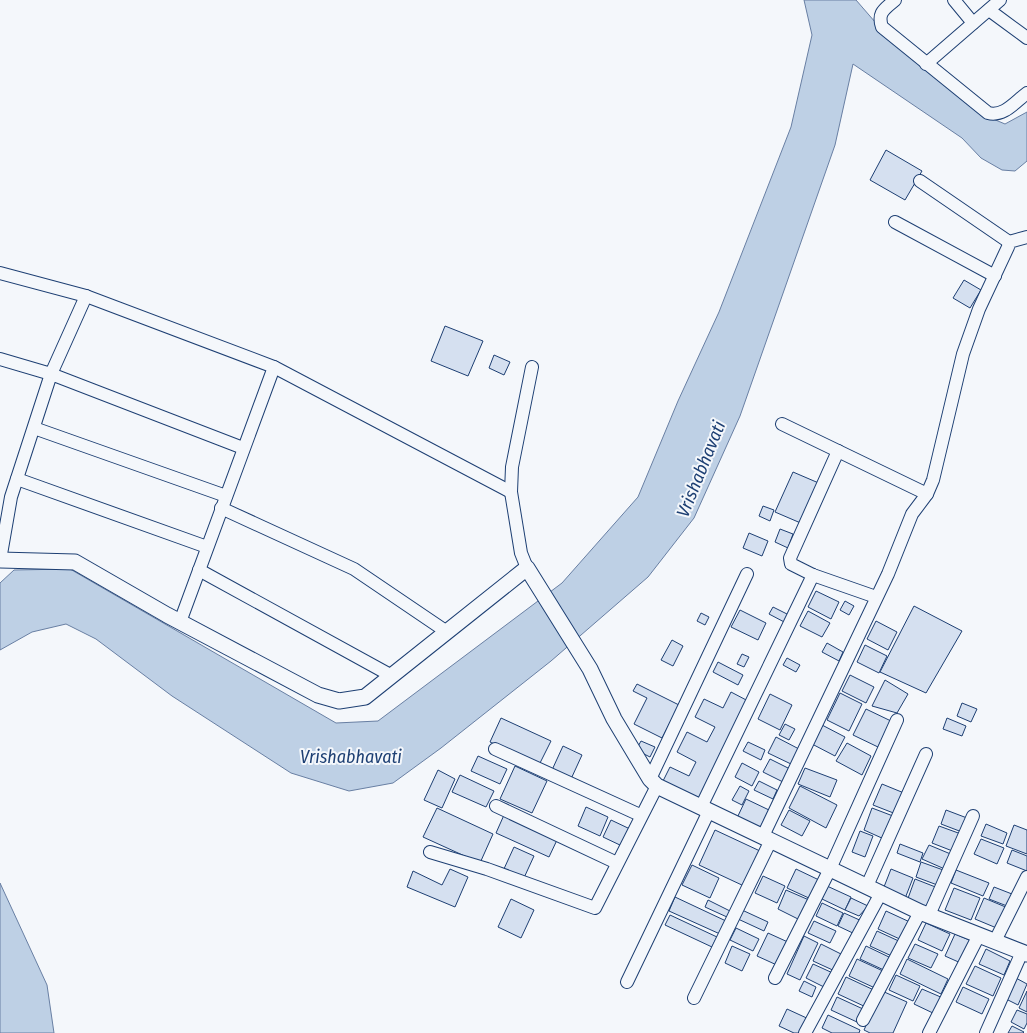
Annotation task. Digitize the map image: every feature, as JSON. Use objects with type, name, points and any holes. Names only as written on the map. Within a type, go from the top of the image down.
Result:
[{"type":"street","points":[[895,0],[882,12],[879,20],[882,27],[988,113],[996,115],[1002,113],[1027,93]]},
{"type":"street","points":[[954,0],[974,23]]},
{"type":"street","points":[[926,64],[1000,0]]},
{"type":"street","points":[[989,10],[1027,38]]},
{"type":"street","points":[[920,181],[1009,242]]},
{"type":"street","points":[[895,222],[995,276]]},
{"type":"street","points":[[1009,242],[1027,236]]},
{"type":"street","points":[[694,998],[912,514],[927,494],[933,480],[963,354],[979,309],[1009,242]]},
{"type":"street","points":[[0,273],[86,296],[274,367],[511,492]]},
{"type":"street","points":[[86,296],[51,374],[11,497],[0,560],[75,562],[180,622],[318,695],[339,701],[366,697],[447,632],[529,572]]},
{"type":"street","points":[[0,359],[51,374],[243,448]]},
{"type":"street","points":[[532,366],[512,467],[511,492],[521,553],[529,572],[590,669],[614,718],[653,782],[705,809],[924,914],[1025,953],[986,1033]]},
{"type":"street","points":[[180,622],[274,367]]},
{"type":"street","points":[[782,424],[927,494]]},
{"type":"street","points":[[34,428],[224,502],[354,569],[447,632]]},
{"type":"street","points":[[838,451],[790,558],[792,564],[796,567],[813,575],[876,597]]},
{"type":"street","points":[[17,480],[207,547]]},
{"type":"street","points":[[199,570],[392,676]]},
{"type":"street","points":[[430,852],[594,908],[640,815],[746,574]]},
{"type":"street","points":[[627,982],[813,575]]},
{"type":"street","points":[[775,978],[830,869],[897,720]]},
{"type":"street","points":[[495,749],[640,815]]},
{"type":"street","points":[[805,1033],[874,890],[926,754]]},
{"type":"street","points":[[496,806],[617,863]]},
{"type":"street","points":[[863,1020],[924,914],[973,816]]},
{"type":"street","points":[[995,941],[1027,877]]},
{"type":"street","points":[[929,1033],[979,935]]},
{"type":"water","name":"Vrishabhavati","points":[[804,0],[856,0],[895,45],[979,113],[1005,124],[1027,112],[1027,161],[1015,171],[1002,170],[981,158],[962,138],[853,64],[835,145],[740,416],[694,518],[648,577],[551,661],[441,748],[393,783],[349,791],[291,773],[172,696],[96,639],[66,624],[32,632],[0,650],[0,583],[14,570],[70,569],[336,723],[378,721],[562,583],[638,497],[678,401],[719,312],[791,127],[812,35]]},
{"type":"water","points":[[0,883],[47,985],[54,1033],[0,1033]]},
{"type":"building","points":[[886,150],[922,171],[905,200],[870,180]]},
{"type":"building","points":[[964,280],[981,290],[970,308],[953,298]]},
{"type":"building","points":[[445,326],[483,341],[468,376],[431,361]]},
{"type":"building","points":[[494,355],[510,362],[504,375],[489,368]]},
{"type":"building","points":[[793,472],[821,484],[803,524],[775,512]]},
{"type":"building","points":[[763,506],[774,510],[770,521],[759,516]]},
{"type":"building","points":[[780,529],[793,534],[788,548],[775,542]]},
{"type":"building","points":[[749,533],[768,541],[762,556],[743,548]]},
{"type":"building","points":[[816,591],[839,602],[831,619],[808,607]]},
{"type":"building","points":[[845,601],[854,606],[849,615],[840,610]]},
{"type":"building","points":[[914,606],[962,631],[926,693],[880,672]]},
{"type":"building","points":[[773,607],[791,616],[788,624],[769,614]]},
{"type":"building","points":[[740,610],[766,623],[758,640],[731,627]]},
{"type":"building","points":[[808,611],[830,623],[822,637],[800,626]]},
{"type":"building","points":[[701,613],[709,617],[705,625],[697,621]]},
{"type":"building","points":[[876,621],[897,632],[888,650],[867,639]]},
{"type":"building","points":[[672,640],[683,646],[673,666],[661,660]]},
{"type":"building","points":[[827,643],[843,652],[839,661],[822,652]]},
{"type":"building","points":[[865,645],[887,656],[879,673],[857,662]]},
{"type":"building","points":[[742,654],[749,657],[744,667],[737,664]]},
{"type":"building","points":[[787,658],[800,665],[796,672],[783,665]]},
{"type":"building","points":[[718,662],[743,675],[738,685],[713,672]]},
{"type":"building","points":[[850,675],[874,687],[866,703],[842,691]]},
{"type":"building","points":[[885,680],[908,694],[897,713],[872,706]]},
{"type":"building","points":[[637,684],[679,705],[662,738],[634,724],[647,698],[633,691]]},
{"type":"building","points":[[731,692],[750,702],[698,804],[661,785],[670,767],[689,776],[696,762],[677,752],[687,732],[707,742],[715,727],[695,717],[704,699],[723,708]]},
{"type":"building","points":[[840,693],[862,704],[849,731],[827,720]]},
{"type":"building","points":[[770,694],[792,705],[780,730],[758,719]]},
{"type":"building","points":[[962,703],[977,709],[971,722],[957,716]]},
{"type":"building","points":[[866,709],[891,721],[878,747],[853,735]]},
{"type":"building","points":[[501,718],[551,741],[539,765],[490,742]]},
{"type":"building","points":[[947,718],[966,726],[962,736],[943,729]]},
{"type":"building","points":[[785,724],[795,729],[789,740],[779,735]]},
{"type":"building","points":[[822,725],[845,737],[835,756],[812,744]]},
{"type":"building","points":[[776,737],[799,749],[791,764],[768,753]]},
{"type":"building","points":[[641,741],[655,747],[650,757],[636,750]]},
{"type":"building","points":[[748,742],[765,750],[761,760],[743,751]]},
{"type":"building","points":[[847,743],[871,756],[862,775],[836,761]]},
{"type":"building","points":[[563,746],[582,755],[571,779],[552,770]]},
{"type":"building","points":[[478,756],[507,769],[500,784],[471,771]]},
{"type":"building","points":[[770,759],[790,769],[783,782],[763,772]]},
{"type":"building","points":[[742,763],[759,772],[752,786],[735,777]]},
{"type":"building","points":[[515,766],[547,781],[532,813],[500,799]]},
{"type":"building","points":[[805,768],[837,780],[830,797],[798,784]]},
{"type":"building","points":[[438,770],[455,779],[442,808],[424,800]]},
{"type":"building","points":[[460,775],[494,791],[486,807],[452,792]]},
{"type":"building","points":[[759,781],[777,790],[773,799],[754,790]]},
{"type":"building","points":[[882,784],[904,793],[896,814],[873,805]]},
{"type":"building","points":[[740,786],[749,791],[742,805],[732,800]]},
{"type":"building","points":[[800,786],[837,805],[826,828],[789,808]]},
{"type":"building","points":[[746,799],[769,810],[759,830],[737,818]]},
{"type":"building","points":[[586,807],[608,817],[600,836],[578,826]]},
{"type":"building","points":[[437,808],[493,834],[480,863],[423,837]]},
{"type":"building","points":[[872,808],[893,816],[884,839],[864,830]]},
{"type":"building","points":[[789,810],[810,821],[802,836],[781,825]]},
{"type":"building","points":[[946,810],[967,818],[962,832],[941,824]]},
{"type":"building","points":[[504,815],[557,840],[549,857],[496,833]]},
{"type":"building","points":[[611,820],[630,829],[622,846],[603,837]]},
{"type":"building","points":[[986,824],[1007,833],[1003,844],[981,836]]},
{"type":"building","points":[[1014,825],[1027,830],[1027,854],[1006,846]]},
{"type":"building","points":[[939,826],[961,834],[955,852],[932,843]]},
{"type":"building","points":[[715,830],[760,851],[744,886],[699,865]]},
{"type":"building","points":[[860,831],[873,836],[865,857],[852,852]]},
{"type":"building","points":[[981,839],[1004,848],[997,864],[974,854]]},
{"type":"building","points":[[900,844],[923,853],[920,862],[897,853]]},
{"type":"building","points":[[929,845],[953,855],[947,870],[922,859]]},
{"type":"building","points":[[514,847],[534,856],[523,880],[503,871]]},
{"type":"building","points":[[1012,850],[1027,856],[1027,871],[1007,863]]},
{"type":"building","points":[[921,862],[946,871],[940,886],[916,877]]},
{"type":"building","points":[[692,865],[719,878],[710,898],[682,885]]},
{"type":"building","points":[[450,869],[468,877],[455,907],[407,887],[413,871],[442,885]]},
{"type":"building","points":[[796,869],[819,880],[811,899],[787,888]]},
{"type":"building","points":[[891,869],[913,878],[904,901],[882,892]]},
{"type":"building","points":[[956,870],[989,883],[983,896],[951,883]]},
{"type":"building","points":[[763,876],[785,886],[777,903],[755,893]]},
{"type":"building","points":[[915,879],[938,888],[930,910],[907,901]]},
{"type":"building","points":[[827,886],[851,897],[845,910],[822,899]]},
{"type":"building","points":[[994,887],[1012,894],[1007,906],[989,899]]},
{"type":"building","points":[[954,888],[980,898],[971,920],[945,910]]},
{"type":"building","points":[[786,890],[809,900],[800,920],[778,909]]},
{"type":"building","points":[[675,897],[726,921],[720,934],[669,911]]},
{"type":"building","points":[[851,898],[868,906],[859,916],[845,910]]},
{"type":"building","points":[[984,898],[1008,908],[999,929],[975,919]]},
{"type":"building","points":[[511,899],[534,910],[521,938],[498,927]]},
{"type":"building","points":[[708,900],[730,911],[727,917],[705,907]]},
{"type":"building","points":[[822,903],[843,913],[837,926],[816,916]]},
{"type":"building","points":[[742,910],[768,922],[764,931],[738,919]]},
{"type":"building","points":[[886,911],[912,923],[904,941],[878,929]]},
{"type":"building","points":[[844,913],[864,922],[857,935],[838,926]]},
{"type":"building","points":[[670,915],[717,937],[712,947],[665,925]]},
{"type":"building","points":[[814,921],[836,931],[830,943],[808,933]]},
{"type":"building","points":[[926,923],[950,934],[942,951],[918,940]]},
{"type":"building","points":[[736,928],[759,939],[753,951],[730,940]]},
{"type":"building","points":[[877,931],[903,943],[896,958],[870,946]]},
{"type":"building","points":[[768,933],[790,943],[779,966],[757,956]]},
{"type":"building","points":[[955,934],[974,942],[963,964],[945,956]]},
{"type":"building","points":[[804,936],[818,943],[800,980],[787,974]]},
{"type":"building","points":[[821,944],[845,956],[837,972],[813,961]]},
{"type":"building","points":[[915,944],[938,954],[931,968],[908,958]]},
{"type":"building","points":[[732,946],[750,954],[742,971],[725,963]]},
{"type":"building","points":[[866,946],[891,958],[886,971],[860,959]]},
{"type":"building","points":[[986,949],[1010,961],[1004,975],[979,964]]},
{"type":"building","points":[[857,959],[883,971],[875,988],[849,976]]},
{"type":"building","points":[[907,959],[948,979],[941,994],[900,974]]},
{"type":"building","points":[[813,964],[835,974],[828,989],[806,978]]},
{"type":"building","points":[[975,966],[1001,978],[993,996],[966,984]]},
{"type":"building","points":[[896,975],[920,986],[913,1001],[889,990]]},
{"type":"building","points":[[846,977],[876,991],[868,1008],[838,994]]},
{"type":"building","points":[[1014,977],[1027,984],[1018,1005],[1004,998]]},
{"type":"building","points":[[804,981],[816,987],[812,997],[799,991]]},
{"type":"building","points":[[963,987],[989,999],[982,1014],[956,1002]]},
{"type":"building","points":[[922,989],[943,998],[935,1014],[914,1004]]},
{"type":"building","points":[[882,991],[907,1002],[893,1033],[870,1033],[864,1030]]},
{"type":"building","points":[[1027,991],[1027,1012],[1019,1008]]},
{"type":"building","points":[[837,997],[863,1009],[857,1022],[831,1010]]},
{"type":"building","points":[[787,1009],[811,1020],[804,1033],[794,1033],[779,1026]]},
{"type":"building","points":[[1017,1010],[1027,1014],[1027,1023],[1024,1029],[1011,1022]]},
{"type":"building","points":[[828,1015],[860,1030],[859,1033],[832,1033],[822,1028]]},
{"type":"building","points":[[1012,1026],[1024,1032],[1008,1033]]}]
